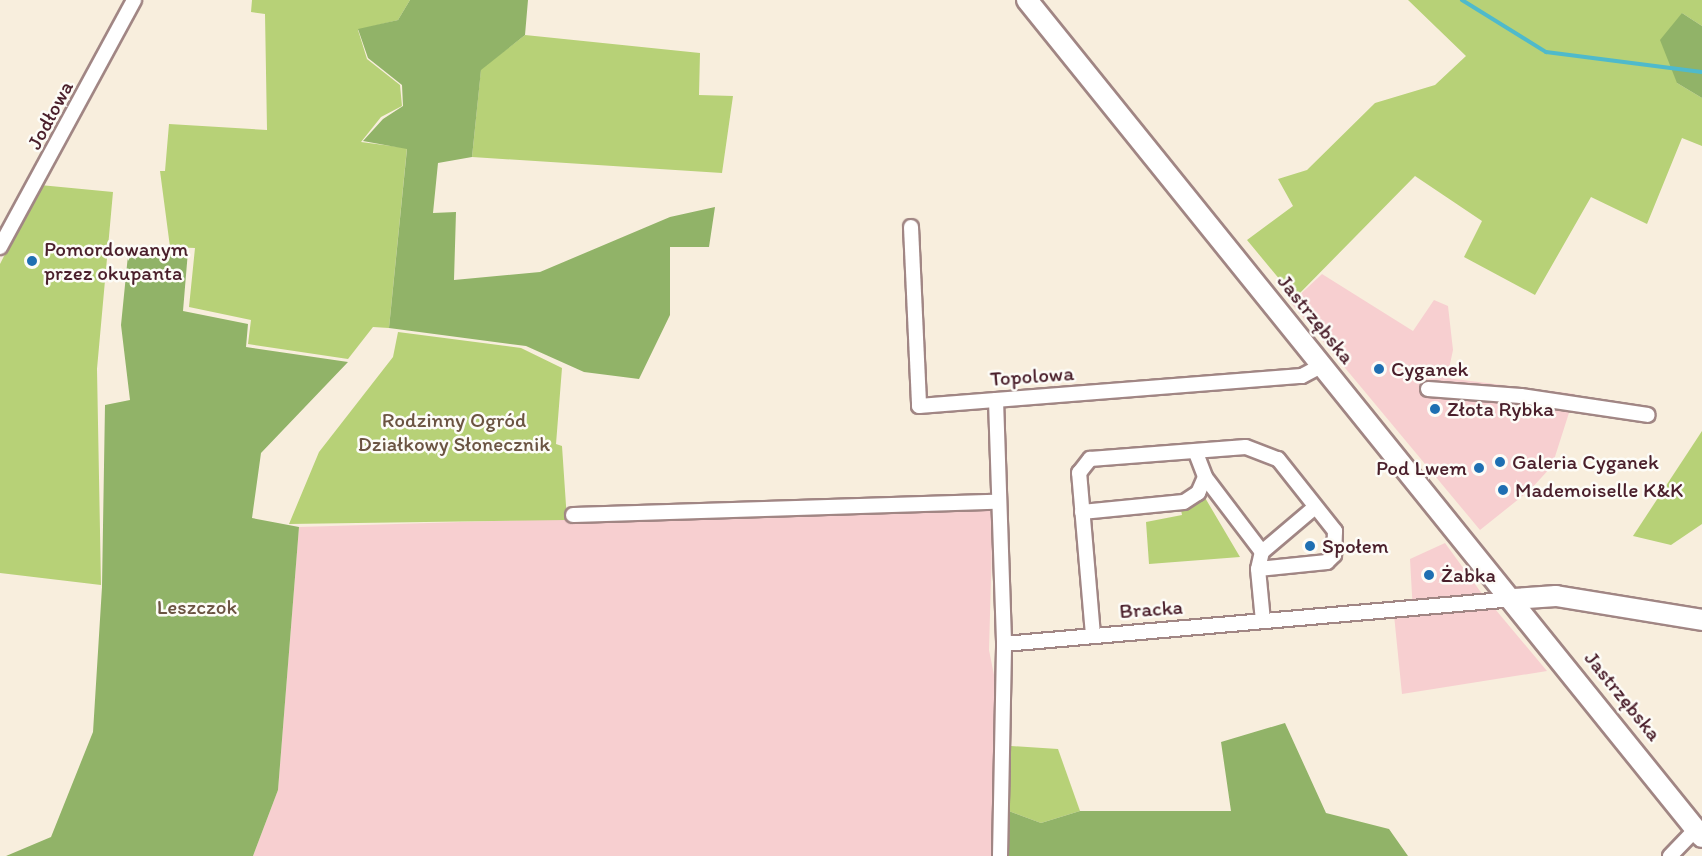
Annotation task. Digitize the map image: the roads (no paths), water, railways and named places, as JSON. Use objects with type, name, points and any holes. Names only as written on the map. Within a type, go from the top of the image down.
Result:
[{"type":"main road","name":"Jastrzębska","points":[[1027,0],[1514,599],[1699,833]]},
{"type":"main road","points":[[1514,599],[1556,596],[1702,620]]},
{"type":"street","name":"Jodłowa","points":[[0,247],[134,0]]},
{"type":"street","name":"Topolowa","points":[[911,227],[919,406],[1302,376],[1323,365]]},
{"type":"street","points":[[1428,389],[1521,396],[1648,416]]},
{"type":"street","points":[[996,400],[996,502],[1004,645],[1000,856]]},
{"type":"street","points":[[1094,635],[1079,473],[1090,459],[1262,450],[1278,459],[1335,531],[1334,555],[1328,561],[1258,569]]},
{"type":"street","points":[[1196,453],[1205,477],[1262,552]]},
{"type":"street","points":[[1082,512],[1184,502],[1198,494],[1205,477]]},
{"type":"street","points":[[573,515],[996,502]]},
{"type":"street","points":[[1263,621],[1258,569],[1262,552],[1315,507]]},
{"type":"street","name":"Bracka","points":[[1004,645],[1094,635],[1514,599]]},
{"type":"street","points":[[1670,856],[1699,833]]},
{"type":"waterway","points":[[1462,0],[1546,52],[1702,72]]},
{"type":"place","name":"Pomordowanym przez okupanta","points":[[32,261]]},
{"type":"place","name":"Cyganek","points":[[1379,369]]},
{"type":"place","name":"Złota Rybka","points":[[1435,409]]},
{"type":"place","name":"Galeria Cyganek","points":[[1500,462]]},
{"type":"place","name":"Pod Lwem","points":[[1479,468]]},
{"type":"place","name":"Mademoiselle K&K","points":[[1503,490]]},
{"type":"place","name":"Społem","points":[[1310,546]]},
{"type":"place","name":"Żabka","points":[[1429,575]]},
{"type":"park label","name":"Rodzinny Ogród Działkowy Słonecznik","points":[[454,432]]},
{"type":"park label","name":"Leszczok","points":[[197,607]]}]
